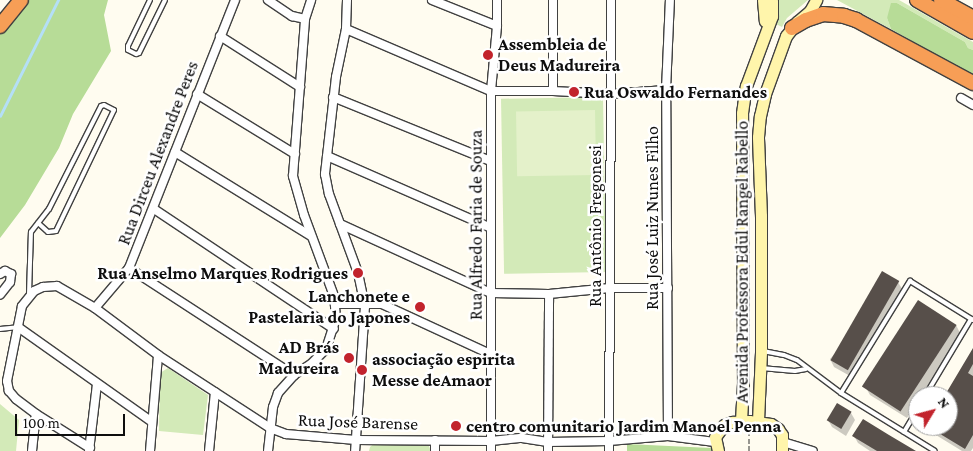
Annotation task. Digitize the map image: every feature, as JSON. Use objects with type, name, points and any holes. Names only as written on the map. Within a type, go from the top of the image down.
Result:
[{"type":"highway","points":[[0,26],[22,0]]},
{"type":"highway","points":[[917,0],[973,32]]},
{"type":"highway","points":[[940,0],[973,18]]},
{"type":"highway","points":[[792,28],[806,20],[823,14],[844,16],[856,20],[973,83]]},
{"type":"main road","points":[[763,0],[765,9],[764,38]]},
{"type":"main road","name":"Avenida Professora Edul Rangel Rabello","points":[[741,420],[743,384],[742,113],[746,86],[772,16],[772,0]]},
{"type":"main road","name":"Avenida Professora Edul Rangel Rabello","points":[[758,421],[761,351],[761,216],[758,137],[760,116],[765,94],[786,36],[810,11],[816,0]]},
{"type":"main road","points":[[741,222],[751,225],[761,216]]},
{"type":"main road","points":[[716,446],[718,432],[724,425],[741,420],[771,424],[778,429],[782,446]]},
{"type":"street","name":"Rua Dirceu Alexandre Peres","points":[[95,308],[129,268],[154,209],[235,0]]},
{"type":"street","points":[[268,451],[273,407],[278,393],[294,375],[311,364],[326,349],[334,328],[336,304],[311,236],[293,176],[305,19],[311,0]]},
{"type":"street","points":[[347,0],[346,29],[333,96],[324,174],[358,273],[365,306],[355,451]]},
{"type":"street","points":[[432,0],[497,26]]},
{"type":"street","name":"Rua Alfredo Faria de Souza","points":[[491,451],[491,91],[497,26],[497,0]]},
{"type":"street","points":[[553,0],[553,91]]},
{"type":"street","name":"Rua Antônio Fregonesi","points":[[609,451],[611,0]]},
{"type":"street","name":"Rua José Luiz Nunes Filho","points":[[668,436],[666,90],[670,0]]},
{"type":"street","points":[[273,1],[292,16],[305,19]]},
{"type":"street","points":[[346,29],[491,91],[553,91],[610,94],[666,90]]},
{"type":"street","points":[[220,36],[300,87]]},
{"type":"street","points":[[197,94],[295,154]]},
{"type":"street","points":[[333,96],[491,161]]},
{"type":"street","points":[[962,98],[973,105]]},
{"type":"street","points":[[175,152],[311,236]]},
{"type":"street","points":[[327,156],[491,228]]},
{"type":"street","points":[[154,209],[334,328]]},
{"type":"street","points":[[340,224],[491,293],[549,294],[610,288],[668,288]]},
{"type":"street","points":[[129,268],[294,375]]},
{"type":"street","points":[[0,274],[5,271],[11,274],[10,282],[0,294]]},
{"type":"street","name":"Rua José Barense","points":[[29,297],[34,291],[43,287],[57,286],[95,308],[158,355],[270,428],[286,434],[356,440],[491,441],[522,438],[548,442],[609,441],[668,436],[716,446]]},
{"type":"street","points":[[548,451],[549,294]]},
{"type":"street","points":[[29,297],[22,306],[7,381],[9,391],[36,414],[90,449],[97,384]]},
{"type":"street","points":[[336,304],[365,306],[382,304],[490,354]]},
{"type":"street","points":[[18,327],[152,422]]},
{"type":"street","points":[[150,451],[158,355]]},
{"type":"street","points":[[209,451],[215,392]]},
{"type":"street","points":[[32,451],[36,414]]},
{"type":"street","points":[[435,440],[435,451]]},
{"type":"street","points":[[782,446],[812,451]]},
{"type":"lane","points":[[150,0],[128,46],[128,50],[136,54],[139,53],[166,0]]},
{"type":"lane","points":[[29,297],[31,232],[38,223],[49,209],[101,106],[104,105],[114,110],[56,231],[48,232],[38,223]]},
{"type":"lane","points":[[841,393],[910,281],[972,319],[932,386]]},
{"type":"lane","points":[[0,329],[18,327]]},
{"type":"lane","points":[[761,351],[794,359],[841,393],[935,451]]},
{"type":"lane","points":[[794,359],[795,371]]},
{"type":"lane","points":[[760,368],[795,371],[806,369]]},
{"type":"lane","points":[[904,432],[908,425]]},
{"type":"green space","points":[[26,0],[108,0],[104,15],[111,51],[73,114],[59,148],[25,205],[0,238],[0,33]]},
{"type":"green space","points":[[777,0],[808,0],[787,18],[782,27],[774,23]]},
{"type":"green space","points":[[837,0],[899,0],[973,42],[973,50],[968,48],[965,42],[897,3],[887,18],[891,29]]},
{"type":"green space","points":[[891,3],[897,3],[965,42],[968,48],[973,50],[973,76],[891,29],[887,18]]},
{"type":"green space","points":[[603,97],[606,272],[504,274],[501,99]]},
{"type":"green space","points":[[595,110],[596,175],[517,176],[516,111]]},
{"type":"green space","points":[[168,368],[208,395],[203,435],[159,431],[160,373]]},
{"type":"green space","points":[[0,404],[19,420],[16,451],[0,451]]},
{"type":"green space","points":[[376,442],[428,444],[431,451],[369,451],[370,447]]},
{"type":"green space","points":[[627,444],[711,448],[711,451],[627,451]]},
{"type":"building","points":[[882,271],[899,281],[848,370],[830,360]]},
{"type":"building","points":[[918,300],[957,325],[917,386],[908,386],[908,400],[900,411],[862,386]]},
{"type":"building","points":[[973,348],[973,364],[968,373],[973,376],[973,435],[965,449],[944,436],[958,436],[958,386],[950,386]]},
{"type":"building","points":[[837,403],[852,412],[841,429],[827,420]]},
{"type":"building","points":[[863,419],[916,451],[877,451],[852,436]]},
{"type":"waterway","points":[[0,116],[58,0]]},
{"type":"place","name":"Assembleia de Deus Madureira","points":[[488,55]]},
{"type":"place","name":"Rua Oswaldo Fernandes","points":[[574,92]]},
{"type":"place","name":"Rua Anselmo Marques Rodrigues","points":[[358,273]]},
{"type":"place","name":"Lanchonete e Pastelaria do Japones","points":[[420,307]]},
{"type":"place","name":"AD Brás Madureira","points":[[349,358]]},
{"type":"place","name":"associação espirita Messe deAmaor","points":[[362,370]]},
{"type":"place","name":"centro comunitario Jardim Manoel Penna","points":[[456,426]]}]
